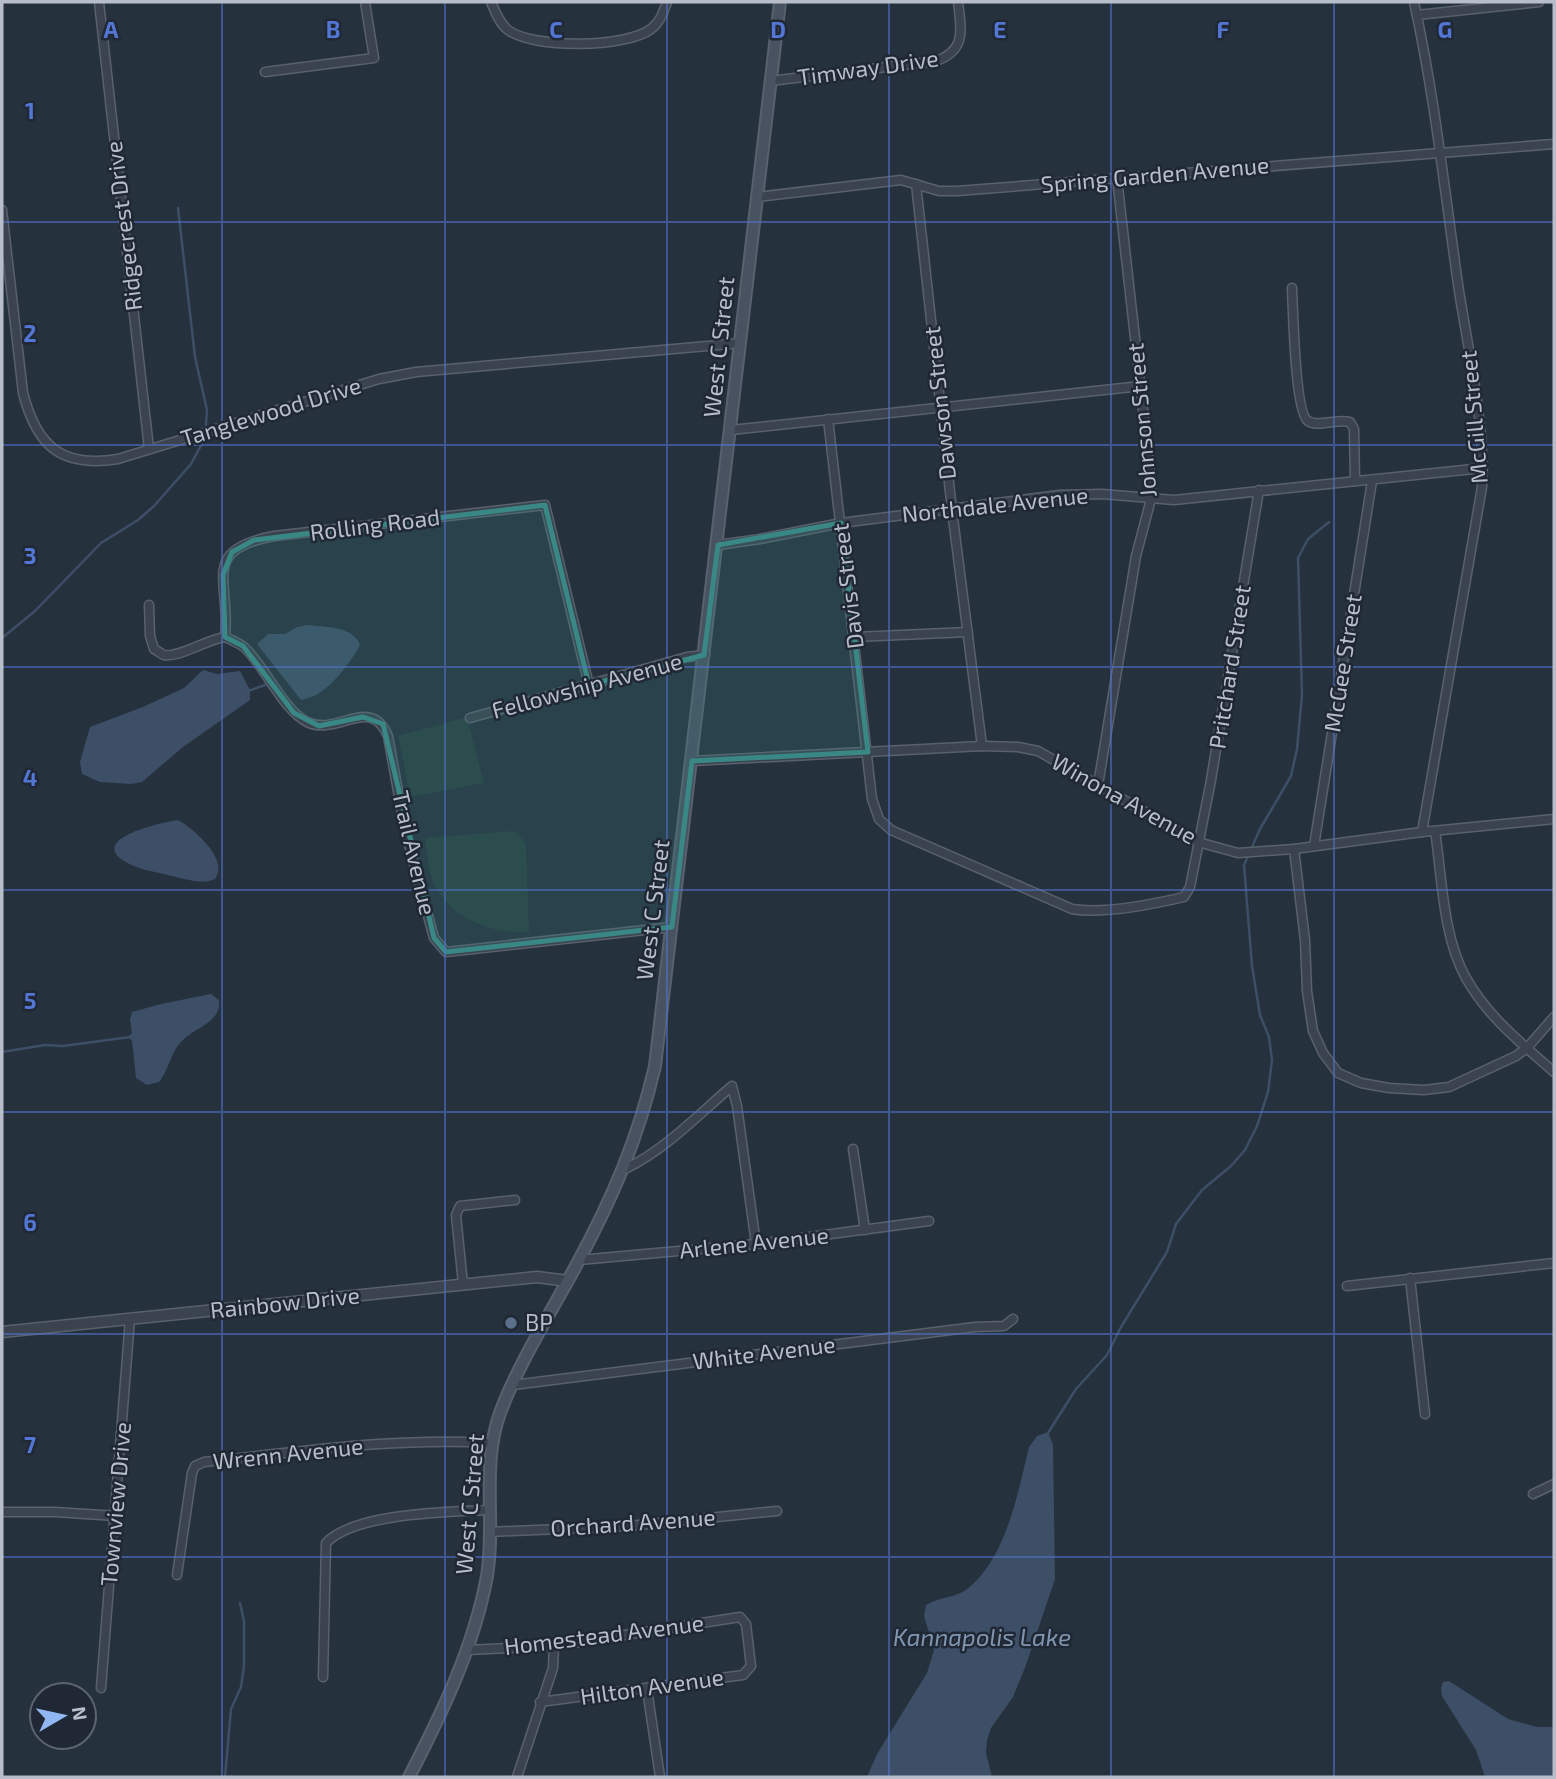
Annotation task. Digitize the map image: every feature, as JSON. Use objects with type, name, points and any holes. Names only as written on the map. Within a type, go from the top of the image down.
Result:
[{"type":"main road","name":"West C Street","points":[[409,1777],[436,1724],[478,1617],[487,1573],[492,1443],[500,1413],[625,1169],[643,1115],[655,1066],[780,2]]},
{"type":"street","name":"Ridgecrest Drive","points":[[99,2],[149,449]]},
{"type":"street","points":[[265,72],[374,58],[365,2]]},
{"type":"street","points":[[491,2],[507,29],[522,37],[564,42],[635,38],[650,30],[660,20],[667,2]]},
{"type":"street","name":"Timway Drive","points":[[770,81],[936,61],[950,57],[957,49],[960,39],[958,2]]},
{"type":"street","name":"McGill Street","points":[[1414,2],[1479,422],[1483,468],[1476,526],[1423,832]]},
{"type":"street","points":[[1417,15],[1539,2]]},
{"type":"street","name":"Spring Garden Avenue","points":[[757,197],[901,180],[939,191],[957,191],[1554,144]]},
{"type":"street","name":"Johnson Street","points":[[1098,785],[1136,556],[1151,499],[1117,178]]},
{"type":"street","name":"Dawson Street","points":[[916,184],[952,510],[982,746]]},
{"type":"street","name":"Tanglewood Drive","points":[[2,210],[23,393],[28,414],[40,435],[59,455],[79,461],[99,463],[118,459],[379,379],[416,372],[741,343]]},
{"type":"street","points":[[1292,288],[1302,415],[1308,421],[1317,423],[1341,420],[1350,422],[1354,429],[1355,481]]},
{"type":"street","points":[[731,430],[1141,386]]},
{"type":"street","name":"Davis Street","points":[[828,419],[868,752]]},
{"type":"street","name":"Northdale Avenue","points":[[718,545],[760,540],[841,523],[1083,493],[1174,500],[1483,468]]},
{"type":"street","name":"McGee Street","points":[[1314,846],[1372,481]]},
{"type":"street","name":"Pritchard Street","points":[[868,752],[872,800],[879,819],[891,830],[1072,909],[1086,911],[1184,897],[1190,887],[1198,855],[1198,842],[1211,780],[1258,490]]},
{"type":"street","name":"Rolling Road","points":[[225,637],[228,614],[223,575],[225,562],[241,545],[274,536],[545,505],[589,685]]},
{"type":"street","points":[[149,605],[150,636],[154,649],[165,655],[175,654],[212,638],[225,637]]},
{"type":"street","points":[[855,637],[968,632]]},
{"type":"street","name":"Trail Avenue","points":[[225,637],[243,646],[294,713],[307,723],[319,726],[362,717],[374,718],[383,724],[388,736],[405,830],[431,926],[437,944],[446,952],[672,927]]},
{"type":"street","name":"Fellowship Avenue","points":[[470,718],[687,657],[705,655]]},
{"type":"street","name":"Winona Avenue","points":[[692,761],[982,746],[1018,747],[1038,751],[1198,842],[1238,853],[1554,819]]},
{"type":"street","points":[[1435,831],[1454,950],[1465,978],[1487,1009],[1554,1072]]},
{"type":"street","points":[[1294,849],[1313,1031],[1323,1053],[1338,1073],[1361,1083],[1389,1088],[1424,1090],[1450,1087],[1527,1048],[1554,1017]]},
{"type":"street","points":[[625,1169],[658,1150],[732,1086],[756,1244]]},
{"type":"street","points":[[853,1149],[865,1230]]},
{"type":"street","points":[[463,1284],[456,1215],[460,1206],[515,1200]]},
{"type":"street","name":"Arlene Avenue","points":[[579,1260],[756,1244],[929,1221]]},
{"type":"street","points":[[1346,1286],[1554,1264]]},
{"type":"street","name":"Rainbow Drive","points":[[2,1332],[537,1277],[568,1281]]},
{"type":"street","points":[[1410,1278],[1425,1413]]},
{"type":"street","name":"Townview Drive","points":[[101,1688],[130,1319]]},
{"type":"street","name":"White Avenue","points":[[513,1385],[975,1327],[1004,1326],[1013,1319]]},
{"type":"street","name":"Wrenn Avenue","points":[[177,1575],[192,1472],[195,1466],[204,1462],[394,1443],[447,1440],[492,1443]]},
{"type":"street","points":[[1533,1494],[1554,1485]]},
{"type":"street","points":[[323,1677],[326,1543],[334,1534],[390,1518],[488,1510]]},
{"type":"street","name":"Orchard Avenue","points":[[489,1532],[629,1526],[777,1511]]},
{"type":"street","points":[[2,1512],[116,1516]]},
{"type":"street","name":"Homestead Avenue","points":[[467,1650],[554,1646],[740,1617]]},
{"type":"street","name":"Hilton Avenue","points":[[540,1702],[743,1675],[751,1666],[751,1653],[746,1624],[740,1617]]},
{"type":"street","points":[[517,1777],[553,1668],[554,1646]]},
{"type":"street","points":[[647,1689],[660,1777]]},
{"type":"highlighted area","points":[[545,505],[589,685],[704,655],[718,545],[841,523],[868,752],[692,761],[672,927],[446,952],[434,938],[383,724],[363,717],[319,726],[294,713],[243,646],[225,637],[223,575],[232,552],[254,540]]},
{"type":"green space","points":[[463,718],[468,721],[484,783],[410,797],[398,736]]},
{"type":"green space","points":[[514,831],[526,843],[529,932],[488,927],[463,916],[443,898],[435,886],[427,857],[425,838]]},
{"type":"water","points":[[308,625],[345,631],[352,634],[360,645],[330,685],[318,694],[301,700],[257,644],[268,634],[285,634],[297,627]]},
{"type":"water","points":[[203,670],[217,674],[240,671],[250,690],[250,700],[183,747],[142,782],[100,782],[82,774],[80,762],[90,727],[184,688]]},
{"type":"water","points":[[178,820],[193,830],[214,854],[218,863],[215,879],[194,881],[148,870],[129,864],[115,853],[115,845],[122,838],[145,828]]},
{"type":"water","points":[[211,994],[219,1000],[217,1013],[179,1044],[159,1082],[147,1085],[136,1078],[132,1041],[128,1037],[132,1033],[132,1012]]},
{"type":"water","name":"Kannapolis Lake","points":[[1048,1432],[1053,1445],[1055,1579],[1013,1697],[991,1728],[987,1740],[986,1753],[992,1777],[867,1777],[877,1754],[927,1673],[934,1650],[924,1616],[926,1605],[957,1595],[980,1577],[1001,1543],[1029,1447],[1037,1436]]},
{"type":"water","points":[[1449,1681],[1508,1719],[1537,1727],[1554,1727],[1554,1777],[1485,1777],[1476,1750],[1442,1696],[1443,1682]]},
{"type":"waterway","points":[[2,638],[35,611],[101,543],[138,520],[154,506],[191,464],[205,438],[207,410],[195,357],[178,208]]},
{"type":"waterway","points":[[1048,1433],[1076,1389],[1107,1355],[1167,1252],[1176,1224],[1202,1190],[1231,1166],[1245,1150],[1257,1126],[1268,1092],[1272,1060],[1269,1037],[1260,1015],[1252,966],[1244,865],[1260,829],[1291,776],[1297,749],[1302,695],[1298,558],[1308,539],[1329,522]]},
{"type":"waterway","points":[[248,691],[268,684]]},
{"type":"waterway","points":[[2,1052],[130,1037]]},
{"type":"waterway","points":[[225,1777],[231,1709],[241,1687],[244,1666],[244,1621],[240,1603]]},
{"type":"place","name":"BP","points":[[511,1323]]}]
